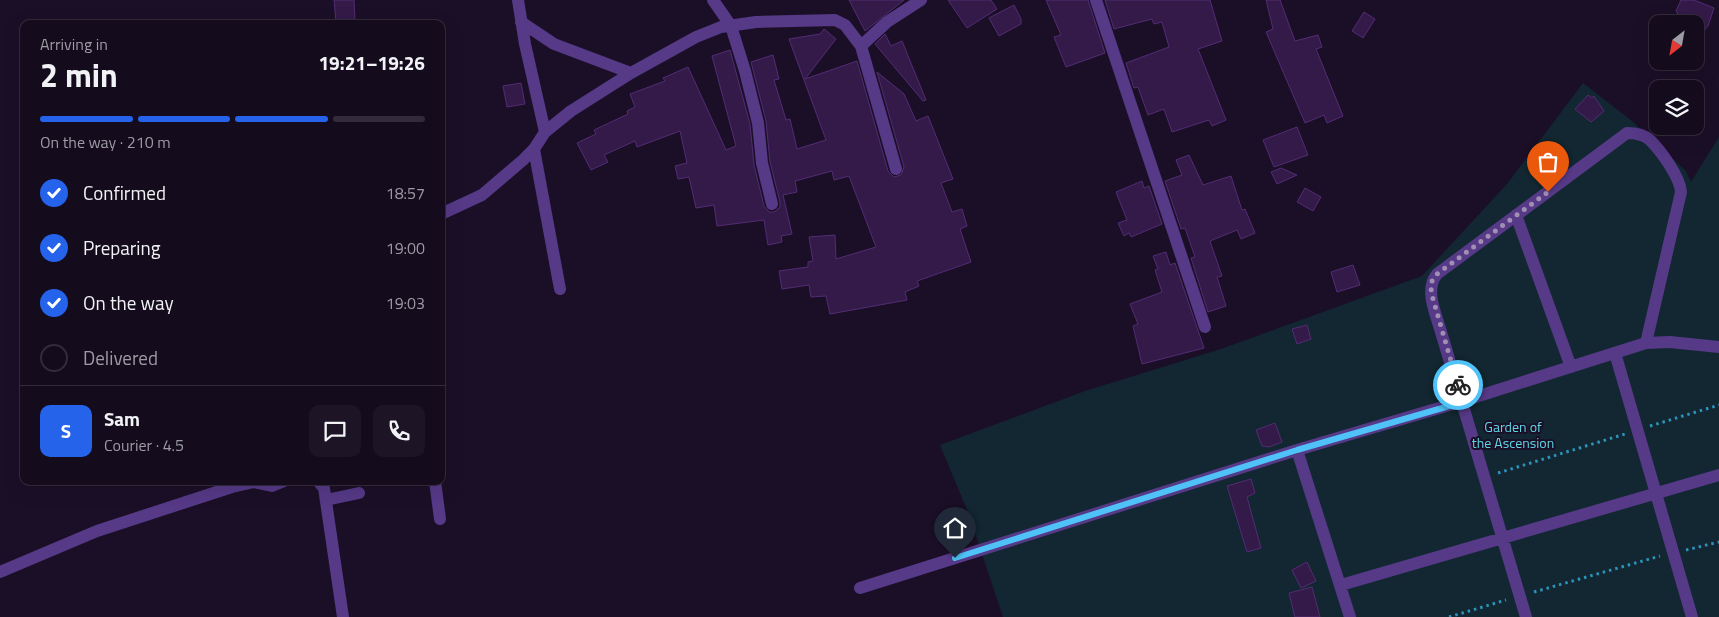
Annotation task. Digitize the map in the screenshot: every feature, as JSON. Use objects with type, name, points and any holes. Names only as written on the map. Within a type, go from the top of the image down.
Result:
[{"type":"street","points":[[518,0],[545,132]]},
{"type":"street","points":[[713,0],[731,26],[755,108],[762,163],[772,204]]},
{"type":"street","points":[[861,46],[887,22],[920,0]]},
{"type":"street","points":[[1096,0],[1205,327]]},
{"type":"street","points":[[445,212],[482,195],[534,149],[545,132],[571,111],[631,73],[696,37],[721,26],[756,22],[835,20],[845,25],[861,46],[896,169]]},
{"type":"street","points":[[521,22],[554,44],[631,73]]},
{"type":"street","points":[[1526,617],[1433,302],[1432,281],[1437,274],[1627,133],[1640,134],[1650,141],[1675,173],[1681,192],[1646,344]]},
{"type":"street","points":[[534,149],[560,289]]},
{"type":"street","points":[[1516,215],[1571,367]]},
{"type":"street","points":[[860,588],[1297,450],[1463,402],[1646,344],[1670,342],[1719,347]]},
{"type":"street","points":[[1615,353],[1692,617]]},
{"type":"street","points":[[1297,450],[1350,617]]},
{"type":"street","points":[[1341,585],[1504,539],[1719,474]]},
{"type":"street","points":[[0,572],[97,532],[241,485]]},
{"type":"street","points":[[321,485],[324,488],[326,500],[343,617]]},
{"type":"street","points":[[436,485],[440,519]]},
{"type":"street","points":[[326,500],[359,493]]},
{"type":"path","points":[[1486,477],[1719,405]]},
{"type":"path","points":[[1450,617],[1673,553],[1719,542]]},
{"type":"green space","name":"Garden of the Ascension","points":[[1583,83],[1632,121],[1686,171],[1691,182],[1719,137],[1719,617],[1003,617],[968,512],[940,445],[1085,391],[1221,349],[1422,276],[1507,184]]},
{"type":"building","points":[[334,0],[354,0],[355,20],[336,20]]},
{"type":"building","points":[[849,0],[904,0],[865,31]]},
{"type":"building","points":[[948,0],[991,0],[997,9],[967,28]]},
{"type":"building","points":[[1046,0],[1088,0],[1105,53],[1066,67],[1054,37],[1061,35]]},
{"type":"building","points":[[1105,0],[1210,0],[1222,41],[1198,49],[1226,120],[1212,126],[1209,120],[1172,132],[1164,109],[1148,115],[1138,87],[1134,88],[1126,63],[1169,47],[1162,22],[1154,24],[1152,19],[1114,29]]},
{"type":"building","points":[[1266,0],[1280,0],[1295,41],[1318,35],[1322,47],[1316,49],[1343,116],[1327,123],[1324,115],[1305,123],[1266,32],[1273,29]]},
{"type":"building","points":[[1681,0],[1694,0],[1714,8],[1708,26],[1704,31],[1704,15],[1677,15],[1676,11]]},
{"type":"building","points":[[1014,5],[1021,19],[1021,24],[999,36],[989,18]]},
{"type":"building","points":[[1364,12],[1375,19],[1363,38],[1352,31]]},
{"type":"building","points":[[824,29],[836,39],[805,79],[857,61],[888,171],[894,177],[901,175],[904,167],[877,72],[904,94],[916,121],[928,116],[953,179],[941,183],[952,212],[962,209],[967,226],[960,229],[971,262],[917,281],[919,286],[905,292],[907,300],[830,314],[826,296],[811,297],[809,285],[782,289],[779,271],[808,267],[808,262],[813,261],[809,237],[835,235],[836,259],[876,247],[849,176],[834,180],[832,171],[795,181],[797,192],[783,195],[792,234],[781,236],[782,242],[768,245],[764,220],[717,226],[714,205],[696,208],[689,177],[678,179],[675,166],[687,163],[680,131],[637,147],[635,141],[604,155],[608,162],[591,170],[577,143],[596,134],[594,130],[628,114],[627,111],[635,107],[630,94],[665,81],[663,78],[688,67],[726,150],[736,146],[712,56],[730,50],[750,124],[754,165],[764,206],[769,212],[774,212],[780,207],[780,202],[770,162],[766,121],[751,62],[773,55],[779,79],[774,80],[786,120],[790,119],[797,149],[826,140],[789,39],[820,34]]},
{"type":"building","points":[[885,34],[891,46],[902,41],[926,100],[923,101],[875,44]]},
{"type":"building","points":[[521,83],[525,104],[507,107],[503,86]]},
{"type":"building","points":[[1588,95],[1592,98],[1594,96],[1604,111],[1591,122],[1575,109]]},
{"type":"building","points":[[1297,127],[1308,155],[1274,167],[1263,140]]},
{"type":"building","points":[[1554,149],[1568,162],[1555,170],[1542,157]]},
{"type":"building","points":[[1189,155],[1203,185],[1231,176],[1242,210],[1245,209],[1255,233],[1241,239],[1237,230],[1210,241],[1222,276],[1217,277],[1226,306],[1208,312],[1191,258],[1195,257],[1185,228],[1181,229],[1165,181],[1182,175],[1176,160]]},
{"type":"building","points":[[1281,168],[1297,175],[1277,184],[1271,172]]},
{"type":"building","points":[[1142,181],[1144,188],[1149,186],[1162,224],[1131,237],[1129,233],[1124,236],[1118,223],[1127,220],[1116,192]]},
{"type":"building","points":[[1305,188],[1321,197],[1313,211],[1297,202]]},
{"type":"building","points":[[1166,252],[1170,265],[1175,263],[1204,348],[1142,364],[1133,326],[1138,324],[1130,304],[1162,292],[1155,270],[1158,269],[1153,256]]},
{"type":"building","points":[[1353,265],[1360,285],[1337,292],[1331,272]]},
{"type":"building","points":[[1307,325],[1311,339],[1297,344],[1292,329]]},
{"type":"building","points":[[1275,423],[1282,442],[1269,447],[1262,446],[1256,430]]},
{"type":"building","points":[[1251,479],[1255,493],[1247,497],[1261,548],[1247,552],[1227,486]]},
{"type":"building","points":[[1307,562],[1316,581],[1301,588],[1292,570]]},
{"type":"building","points":[[1312,587],[1320,617],[1295,617],[1289,593]]},
{"type":"way so far","points":[[1458,385],[1433,302],[1431,292],[1432,281],[1437,274],[1548,192]]},
{"type":"route","points":[[955,558],[1297,450],[1463,402],[1458,385]]}]
